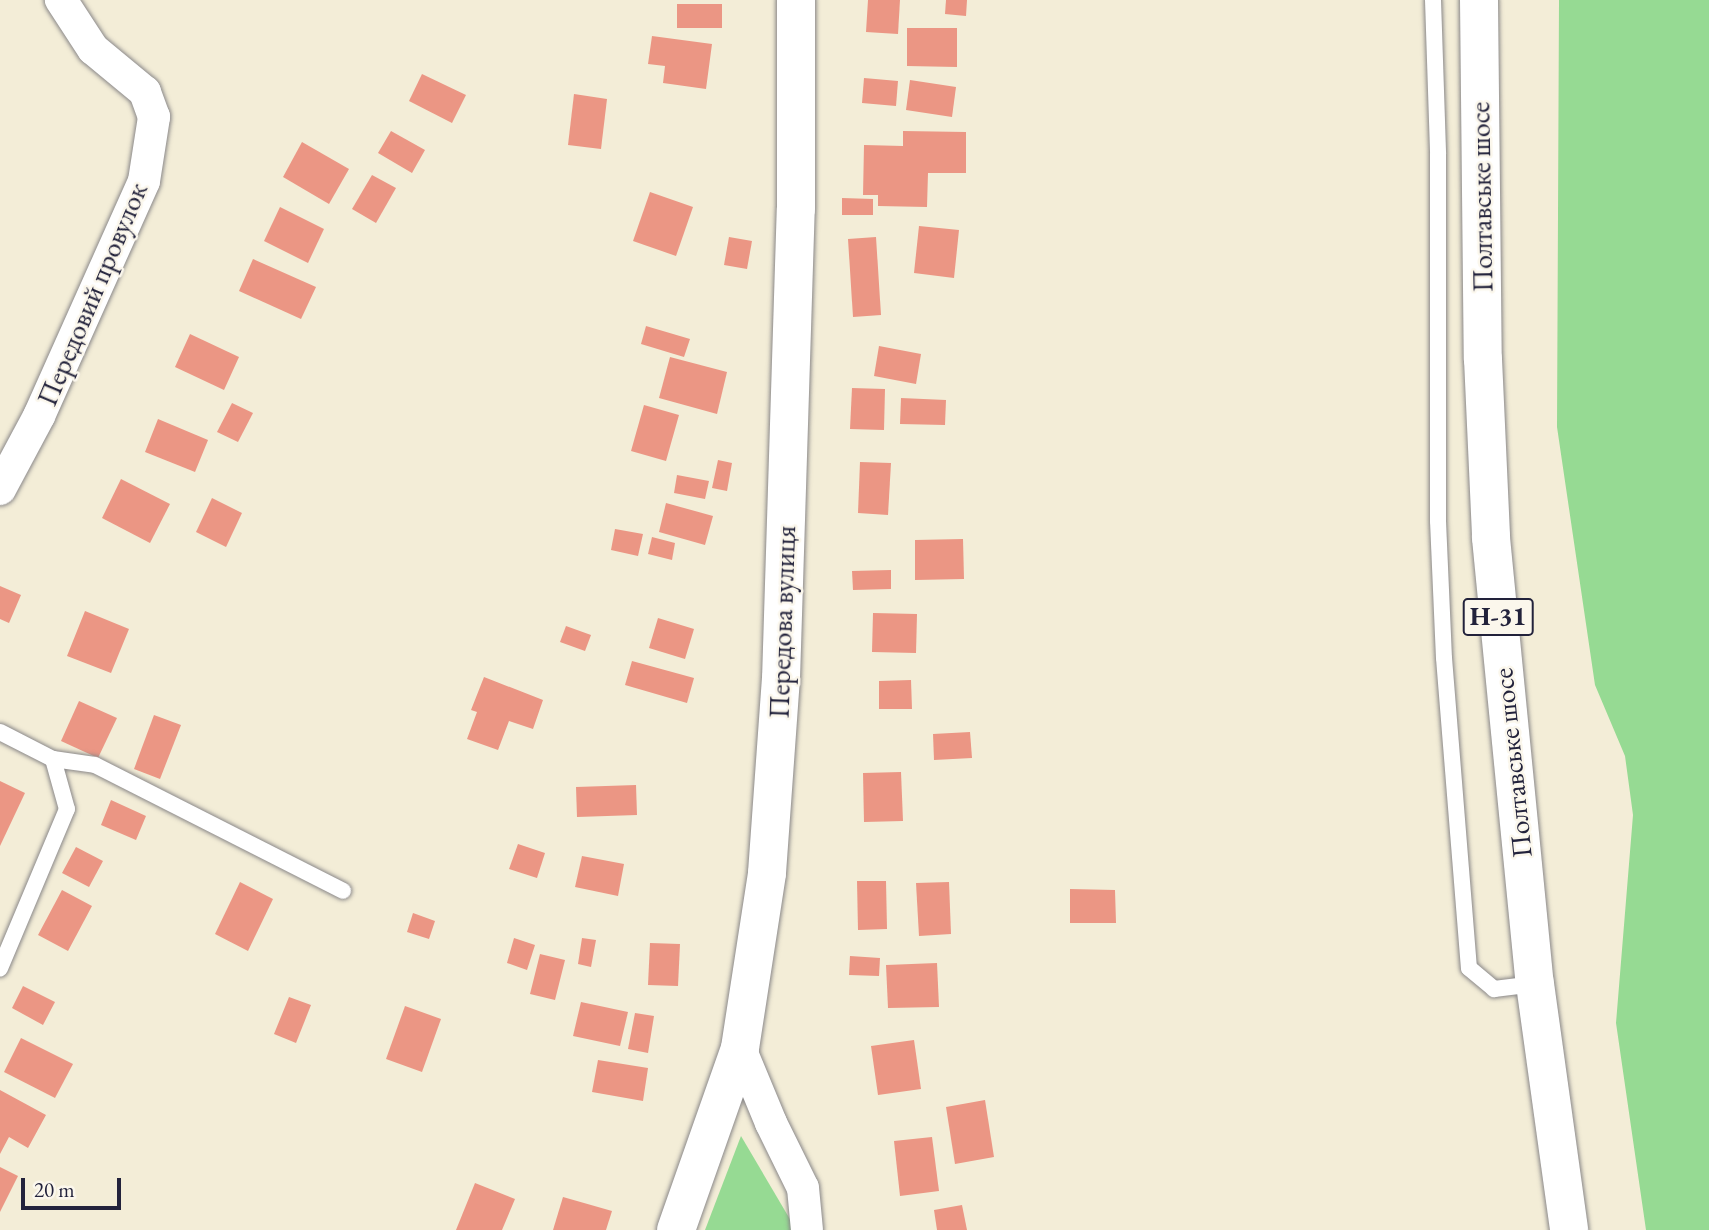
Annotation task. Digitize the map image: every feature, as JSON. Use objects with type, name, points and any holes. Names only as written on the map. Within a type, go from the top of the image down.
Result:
[{"type":"street","name":"Передовий провулок","points":[[0,489],[39,416],[144,181],[155,117],[145,92],[93,49],[61,0]]},
{"type":"street","name":"Передова вулиця","points":[[676,1230],[740,1048],[767,873],[781,679],[796,209],[796,0]]},
{"type":"street","name":"Полтавське шосе","points":[[1479,0],[1483,359],[1491,538],[1535,984],[1569,1230]]},
{"type":"street","points":[[740,1048],[803,1188],[807,1230]]},
{"type":"lane","points":[[1433,0],[1438,154],[1438,521],[1444,658],[1469,968],[1494,989],[1535,984]]},
{"type":"lane","points":[[0,732],[54,759],[95,765],[343,891]]},
{"type":"lane","points":[[0,968],[67,809],[54,759]]},
{"type":"green space","points":[[1559,0],[1709,0],[1709,1230],[1646,1230],[1616,1023],[1633,815],[1625,756],[1595,685],[1557,427]]},
{"type":"green space","points":[[741,1136],[794,1226],[794,1230],[705,1230]]},
{"type":"building","points":[[868,0],[900,0],[898,34],[866,32]]},
{"type":"building","points":[[946,0],[967,0],[966,16],[945,14]]},
{"type":"building","points":[[677,4],[722,4],[722,28],[677,28]]},
{"type":"building","points":[[907,28],[957,28],[957,67],[907,66]]},
{"type":"building","points":[[652,36],[712,44],[706,89],[663,83],[665,66],[648,64]]},
{"type":"building","points":[[422,74],[466,95],[452,123],[409,101]]},
{"type":"building","points":[[864,78],[898,81],[896,106],[862,103]]},
{"type":"building","points":[[910,80],[956,87],[952,117],[906,110]]},
{"type":"building","points":[[574,94],[607,99],[601,149],[568,145]]},
{"type":"building","points":[[391,131],[425,150],[412,173],[378,153]]},
{"type":"building","points":[[903,131],[966,132],[966,173],[928,173],[927,207],[878,206],[878,195],[863,195],[864,145],[903,146]]},
{"type":"building","points":[[302,142],[349,169],[329,204],[283,177]]},
{"type":"building","points":[[372,175],[396,188],[376,223],[352,209]]},
{"type":"building","points":[[650,192],[693,207],[676,256],[633,241]]},
{"type":"building","points":[[842,198],[873,199],[873,215],[842,215]]},
{"type":"building","points":[[280,207],[324,229],[308,263],[264,241]]},
{"type":"building","points":[[919,226],[959,230],[954,278],[914,273]]},
{"type":"building","points":[[729,237],[752,241],[747,269],[724,265]]},
{"type":"building","points":[[876,237],[881,315],[853,317],[848,239]]},
{"type":"building","points":[[253,259],[316,287],[301,319],[239,291]]},
{"type":"building","points":[[646,326],[690,339],[684,357],[641,344]]},
{"type":"building","points":[[190,334],[239,357],[224,390],[175,367]]},
{"type":"building","points":[[879,346],[921,354],[916,384],[874,376]]},
{"type":"building","points":[[670,357],[727,372],[717,414],[659,398]]},
{"type":"building","points":[[852,388],[885,389],[884,430],[850,429]]},
{"type":"building","points":[[901,398],[946,400],[945,425],[900,424]]},
{"type":"building","points":[[232,403],[253,413],[238,442],[217,432]]},
{"type":"building","points":[[644,405],[679,415],[666,461],[631,451]]},
{"type":"building","points":[[158,419],[208,440],[195,472],[145,452]]},
{"type":"building","points":[[718,460],[732,463],[727,491],[712,488]]},
{"type":"building","points":[[860,462],[891,463],[888,515],[858,513]]},
{"type":"building","points":[[677,475],[709,481],[705,499],[674,493]]},
{"type":"building","points":[[121,479],[170,504],[150,543],[102,518]]},
{"type":"building","points":[[212,498],[242,513],[226,547],[196,532]]},
{"type":"building","points":[[666,503],[713,516],[705,545],[659,532]]},
{"type":"building","points":[[615,529],[643,534],[638,556],[611,550]]},
{"type":"building","points":[[652,537],[675,543],[672,560],[648,554]]},
{"type":"building","points":[[963,539],[964,579],[915,580],[915,540]]},
{"type":"building","points":[[891,570],[891,589],[853,590],[852,571]]},
{"type":"building","points":[[0,586],[21,595],[9,623],[0,619]]},
{"type":"building","points":[[85,611],[129,629],[111,673],[67,656]]},
{"type":"building","points":[[873,613],[917,614],[916,653],[872,652]]},
{"type":"building","points":[[658,618],[694,629],[685,659],[649,648]]},
{"type":"building","points":[[566,626],[591,635],[585,651],[560,642]]},
{"type":"building","points":[[632,661],[694,678],[687,703],[625,685]]},
{"type":"building","points":[[484,677],[543,700],[533,729],[509,721],[498,750],[467,739],[477,712],[471,710]]},
{"type":"building","points":[[911,680],[912,709],[879,709],[879,681]]},
{"type":"building","points":[[79,701],[117,718],[98,758],[61,741]]},
{"type":"building","points":[[154,715],[181,725],[160,779],[134,769]]},
{"type":"building","points":[[970,732],[972,758],[934,760],[933,734]]},
{"type":"building","points":[[901,772],[903,821],[864,822],[863,773]]},
{"type":"building","points":[[0,781],[25,793],[0,846]]},
{"type":"building","points":[[636,785],[637,815],[577,817],[576,787]]},
{"type":"building","points":[[111,800],[146,816],[136,840],[101,825]]},
{"type":"building","points":[[518,844],[545,853],[537,878],[509,869]]},
{"type":"building","points":[[76,847],[103,861],[89,887],[62,873]]},
{"type":"building","points":[[582,856],[624,864],[618,896],[575,887]]},
{"type":"building","points":[[857,881],[886,881],[887,929],[858,930]]},
{"type":"building","points":[[240,882],[273,899],[248,951],[215,934]]},
{"type":"building","points":[[949,882],[951,934],[919,936],[916,883]]},
{"type":"building","points":[[1070,889],[1115,890],[1116,923],[1070,923]]},
{"type":"building","points":[[62,890],[92,906],[68,951],[38,935]]},
{"type":"building","points":[[413,913],[435,921],[429,939],[407,932]]},
{"type":"building","points":[[514,938],[535,945],[527,970],[507,963]]},
{"type":"building","points":[[582,938],[596,940],[591,967],[578,964]]},
{"type":"building","points":[[650,943],[680,944],[678,986],[648,985]]},
{"type":"building","points":[[540,954],[565,960],[555,1000],[530,994]]},
{"type":"building","points":[[850,956],[880,958],[879,976],[849,975]]},
{"type":"building","points":[[937,963],[939,1007],[888,1008],[886,965]]},
{"type":"building","points":[[23,986],[55,1002],[43,1025],[12,1008]]},
{"type":"building","points":[[289,997],[311,1005],[296,1043],[274,1034]]},
{"type":"building","points":[[581,1002],[628,1012],[620,1046],[573,1036]]},
{"type":"building","points":[[405,1006],[441,1019],[422,1072],[386,1059]]},
{"type":"building","points":[[635,1013],[654,1016],[648,1053],[628,1049]]},
{"type":"building","points":[[21,1038],[73,1064],[55,1098],[4,1072]]},
{"type":"building","points":[[914,1040],[921,1089],[878,1095],[871,1046]]},
{"type":"building","points":[[598,1060],[648,1068],[643,1101],[592,1092]]},
{"type":"building","points":[[0,1090],[46,1115],[28,1148],[9,1137],[0,1154]]},
{"type":"building","points":[[985,1100],[994,1157],[955,1164],[946,1107]]},
{"type":"building","points":[[932,1137],[939,1191],[900,1196],[894,1141]]},
{"type":"building","points":[[0,1167],[18,1176],[0,1212]]},
{"type":"building","points":[[475,1183],[515,1199],[502,1230],[456,1230]]},
{"type":"building","points":[[563,1197],[612,1211],[606,1230],[553,1230]]},
{"type":"building","points":[[962,1205],[967,1230],[937,1230],[934,1210]]}]
